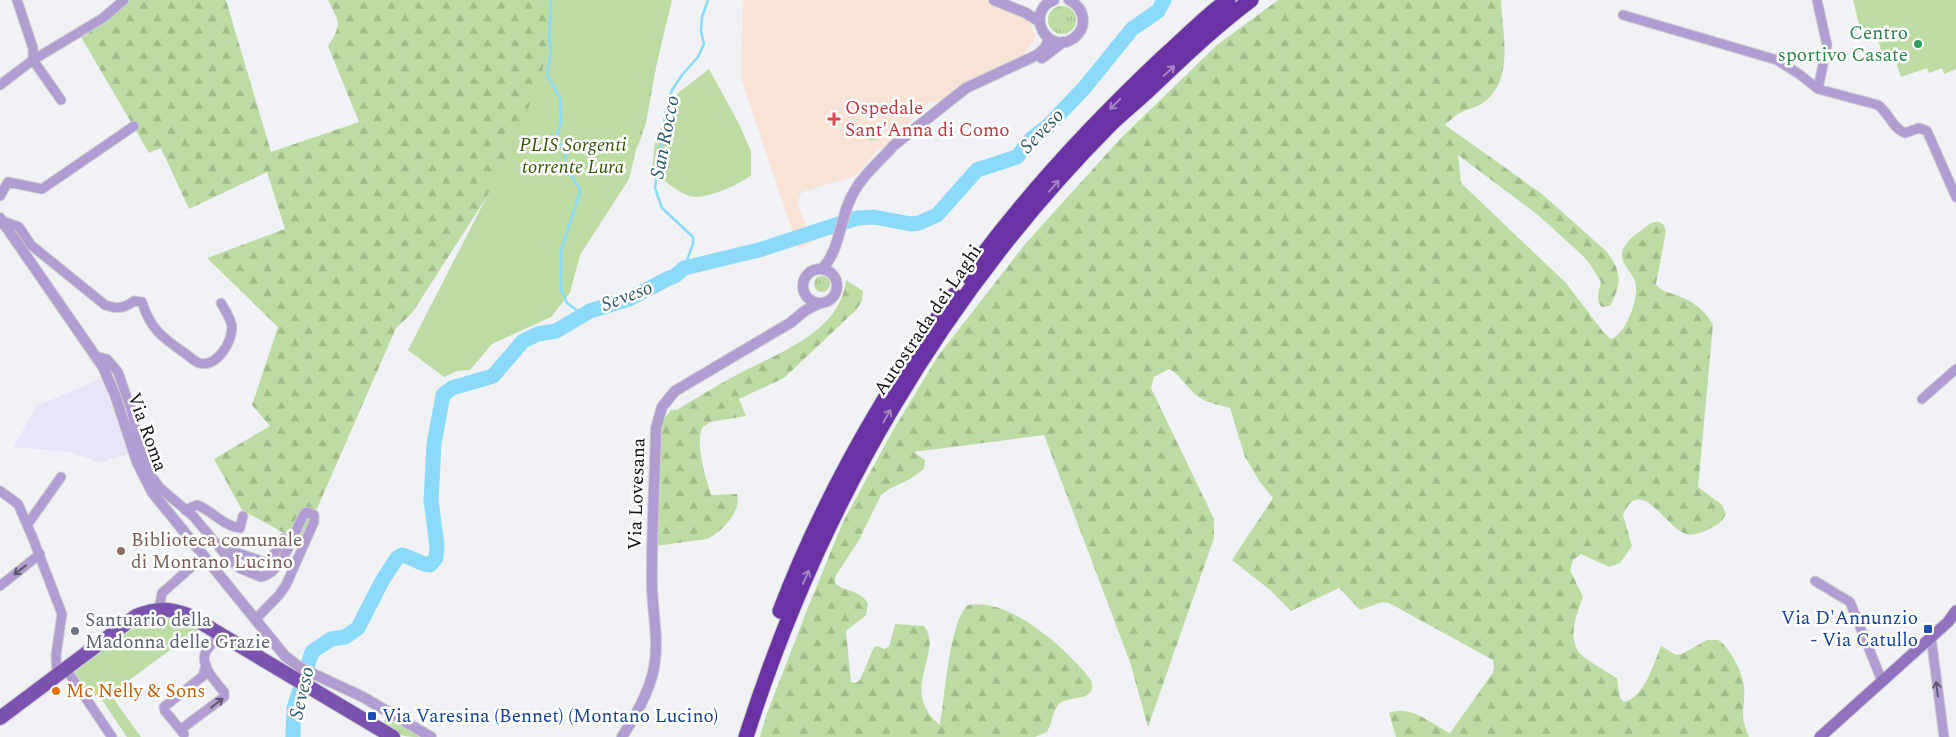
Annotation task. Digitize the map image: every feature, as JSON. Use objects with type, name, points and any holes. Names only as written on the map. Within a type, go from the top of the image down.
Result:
[{"type":"highway","name":"Autostrada dei Laghi","points":[[736,737],[758,670],[795,572],[838,483],[877,410],[927,332],[990,245],[1058,162],[1139,80],[1228,0]]},
{"type":"highway","name":"Autostrada dei Laghi","points":[[746,737],[785,625],[827,529],[887,415],[943,328],[1006,242],[1113,122],[1226,19],[1251,0]]},
{"type":"main road","points":[[0,718],[136,616],[159,609],[169,609],[188,615],[220,634],[304,677],[393,737]]},
{"type":"main road","points":[[1820,737],[1931,638],[1948,622],[1956,611]]},
{"type":"street","points":[[17,0],[33,48],[34,60],[61,100]]},
{"type":"street","points":[[0,85],[34,60],[103,18],[124,0]]},
{"type":"street","points":[[994,0],[1026,13],[1040,22]]},
{"type":"street","points":[[1026,13],[1044,8],[1054,0]]},
{"type":"street","points":[[890,151],[896,149],[969,92],[1032,64],[1063,42],[1076,37],[1083,24],[1081,10],[1069,0]]},
{"type":"street","points":[[1817,0],[1827,46],[1818,89]]},
{"type":"street","points":[[1044,8],[1040,22],[1044,34],[1049,39],[1063,42]]},
{"type":"street","points":[[1623,16],[1777,60],[1818,89],[1878,105],[1885,111],[1899,131],[1905,133],[1919,128],[1927,131],[1956,197]]},
{"type":"street","points":[[822,269],[832,258],[844,215],[854,191],[876,164],[890,151],[892,146],[956,94],[977,82],[1037,56],[1045,48],[1049,39]]},
{"type":"street","points":[[0,196],[8,182],[42,189],[134,126]]},
{"type":"street","points":[[1,222],[19,227],[30,245],[105,304],[117,309],[126,307],[134,302],[142,302],[146,316],[164,339],[199,363],[209,362],[227,348],[232,326],[222,303]]},
{"type":"street","name":"Via Roma","points":[[1,222],[110,380],[137,462],[152,492],[285,656],[304,677],[362,697],[431,737]]},
{"type":"street","points":[[805,293],[812,300],[820,302],[829,301],[836,292],[837,287],[834,276],[836,242]]},
{"type":"street","points":[[795,318],[804,304],[804,283],[807,275],[815,270],[822,269],[834,276]]},
{"type":"street","name":"Via Lovesana","points":[[623,737],[650,685],[656,652],[652,590],[656,428],[662,407],[675,391],[820,302]]},
{"type":"street","points":[[95,356],[108,360],[118,372],[131,410],[142,453],[153,478],[167,495],[241,569],[261,577],[272,573],[280,563],[305,513],[314,515],[314,522],[286,585],[256,620]]},
{"type":"street","points":[[1922,400],[1956,369]]},
{"type":"street","points":[[27,525],[61,477]]},
{"type":"street","points":[[0,491],[18,504],[40,554],[62,614],[56,655],[62,672],[112,737]]},
{"type":"street","points":[[184,510],[197,505],[207,509],[230,527],[240,528],[243,516]]},
{"type":"street","points":[[219,547],[265,562],[270,559],[284,538]]},
{"type":"street","points":[[0,586],[40,554]]},
{"type":"street","points":[[159,609],[162,593],[197,562]]},
{"type":"street","points":[[1815,581],[1850,602],[1882,681]]},
{"type":"street","points":[[184,735],[165,711],[164,707],[202,676],[206,665],[205,654],[220,634]]},
{"type":"street","points":[[1931,638],[1944,737]]},
{"type":"street","points":[[184,735],[183,728],[224,696],[224,692],[206,665]]},
{"type":"shaded area","name":"Ospedale Sant'Anna di Como","points":[[744,0],[991,0],[1029,20],[1036,37],[1020,59],[969,80],[939,102],[931,101],[884,148],[879,149],[855,176],[802,192],[797,202],[812,243],[798,248],[741,78]]},
{"type":"shaded area","points":[[102,378],[128,454],[101,462],[68,452],[13,447],[37,406]]},
{"type":"green space","points":[[130,0],[226,0],[271,152],[359,122],[328,46],[336,32],[338,23],[328,0],[668,0],[646,123],[638,146],[629,157],[495,184],[412,313],[396,328],[302,543],[242,510],[214,459],[270,426],[252,405],[278,327],[207,258],[285,229],[267,172],[189,209],[161,148],[149,153],[81,37]]},
{"type":"green space","name":"PLIS Sorgenti torrente Lura","points":[[553,0],[672,0],[629,179],[580,255],[570,293],[551,317],[492,344],[470,370],[457,371],[444,377],[408,350],[502,167],[541,80]]},
{"type":"green space","points":[[1278,0],[1501,0],[1504,54],[1500,81],[1494,92],[1484,102],[1464,111],[1445,125],[1542,194],[1606,251],[1615,265],[1618,277],[1617,291],[1610,306],[1602,307],[1600,305],[1598,295],[1601,282],[1583,256],[1538,215],[1458,155],[1461,183],[1566,283],[1604,333],[1611,339],[1622,330],[1627,322],[1636,296],[1635,281],[1624,264],[1622,257],[1623,249],[1633,237],[1650,224],[1659,222],[1664,225],[1666,231],[1656,284],[1663,290],[1693,303],[1706,315],[1713,325],[1698,487],[1722,505],[1726,514],[1712,528],[1688,535],[1679,530],[1645,501],[1637,500],[1630,504],[1623,515],[1632,546],[1620,563],[1609,567],[1581,554],[1573,560],[1570,570],[1583,597],[1574,624],[1575,645],[1580,654],[1617,678],[1620,698],[1624,702],[1631,699],[1643,687],[1661,646],[1676,655],[1682,654],[1707,640],[1718,640],[1727,648],[1735,660],[1743,681],[1743,716],[1749,737],[1396,737],[1389,713],[1397,711],[1405,711],[1421,716],[1450,733],[1492,674],[1494,668],[1493,660],[1389,603],[1382,602],[1360,610],[1339,588],[1291,611],[1270,590],[1232,560],[1273,498],[1260,482],[1245,457],[1230,408],[1202,399],[1169,369],[1154,377],[1151,388],[1214,519],[1214,538],[1148,727],[1130,662],[1044,435],[914,452],[925,460],[924,469],[881,495],[859,540],[835,577],[835,583],[860,595],[868,603],[866,615],[846,631],[851,682],[856,683],[860,680],[874,647],[878,646],[884,649],[889,647],[895,624],[924,626],[929,636],[929,648],[922,685],[922,698],[928,712],[940,725],[956,627],[968,605],[984,605],[1002,609],[1019,617],[1053,641],[1068,654],[1091,680],[1092,688],[1090,693],[1058,705],[1047,732],[1035,737],[760,737],[766,716],[842,524],[892,432],[938,356],[1026,243],[1121,138],[1217,45]]},
{"type":"green space","name":"Centro sportivo Casate","points":[[1853,0],[1956,0],[1956,69],[1944,74],[1942,68],[1929,73],[1927,68],[1901,77],[1893,53],[1883,56],[1876,33],[1862,36]]},
{"type":"green space","points":[[1062,6],[1072,10],[1076,20],[1072,30],[1062,34],[1052,30],[1048,20],[1052,10]]},
{"type":"green space","points":[[709,69],[738,122],[751,151],[751,175],[725,189],[709,195],[696,197],[679,191],[652,171],[655,140],[678,93]]},
{"type":"green space","points":[[870,130],[874,130],[877,135],[876,139],[870,140],[867,137],[867,133]]},
{"type":"green space","points":[[822,276],[830,284],[822,292],[814,284]]},
{"type":"green space","points":[[846,280],[863,291],[862,301],[856,310],[784,378],[739,399],[746,416],[710,422],[702,428],[700,452],[711,495],[737,494],[737,507],[730,520],[713,536],[707,539],[648,547],[659,425],[671,410],[677,410],[736,375],[787,350],[819,328],[832,314],[841,298]]},
{"type":"green space","points":[[160,616],[174,618],[199,629],[110,694],[141,737],[127,737],[98,694],[91,699],[75,673],[79,668],[141,623]]},
{"type":"green space","points":[[387,717],[419,737],[404,736],[391,730],[384,722]]},
{"type":"waterway","points":[[551,0],[549,41],[551,52],[547,75],[560,98],[561,123],[556,138],[565,151],[566,168],[579,187],[580,192],[561,250],[561,289],[567,303],[583,315]]},
{"type":"waterway","name":"San Rocco","points":[[684,268],[693,244],[693,237],[662,208],[655,188],[665,115],[672,90],[698,57],[704,44],[701,31],[702,17],[708,0]]},
{"type":"waterway","name":"Seveso","points":[[293,737],[294,708],[312,652],[331,639],[345,637],[358,628],[382,581],[397,558],[402,555],[430,565],[436,558],[437,546],[431,500],[434,444],[443,395],[452,388],[493,376],[523,341],[538,334],[556,331],[590,311],[629,299],[675,276],[684,268],[759,250],[857,218],[874,217],[911,224],[919,223],[937,215],[977,170],[1017,157],[1031,139],[1048,126],[1085,87],[1132,29],[1158,11],[1164,0]]},
{"type":"place","name":"Centro sportivo Casate","points":[[1918,44]]},
{"type":"place","name":"Ospedale Sant'Anna di Como","points":[[834,119]]},
{"type":"place","name":"Biblioteca comunale di Montano Lucino","points":[[121,551]]},
{"type":"place","name":"Via D'Annunzio - Via Catullo","points":[[1928,629]]},
{"type":"place","name":"Santuario della Madonna delle Grazie","points":[[75,631]]},
{"type":"place","name":"Mc Nelly & Sons","points":[[56,691]]},
{"type":"place","name":"Via Varesina (Bennet) (Montano Lucino)","points":[[372,716]]}]
